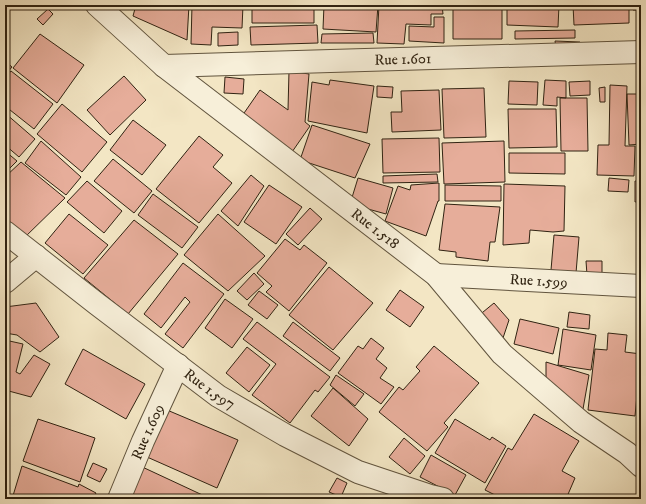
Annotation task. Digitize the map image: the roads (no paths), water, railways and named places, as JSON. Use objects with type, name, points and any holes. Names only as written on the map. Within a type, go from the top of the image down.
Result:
[{"type":"street","name":"Rue 1.518","points":[[97,5],[164,66],[436,275],[502,354],[581,422],[627,453],[641,466]]},
{"type":"street","name":"Rue 1.601","points":[[164,66],[641,52]]},
{"type":"street","name":"Rue 1.597","points":[[5,232],[218,396],[285,435],[358,472],[443,499]]},
{"type":"street","points":[[5,282],[36,256]]},
{"type":"street","name":"Rue 1.599","points":[[436,275],[641,286]]},
{"type":"street","name":"Rue 1.609","points":[[119,499],[143,441],[178,365]]}]
